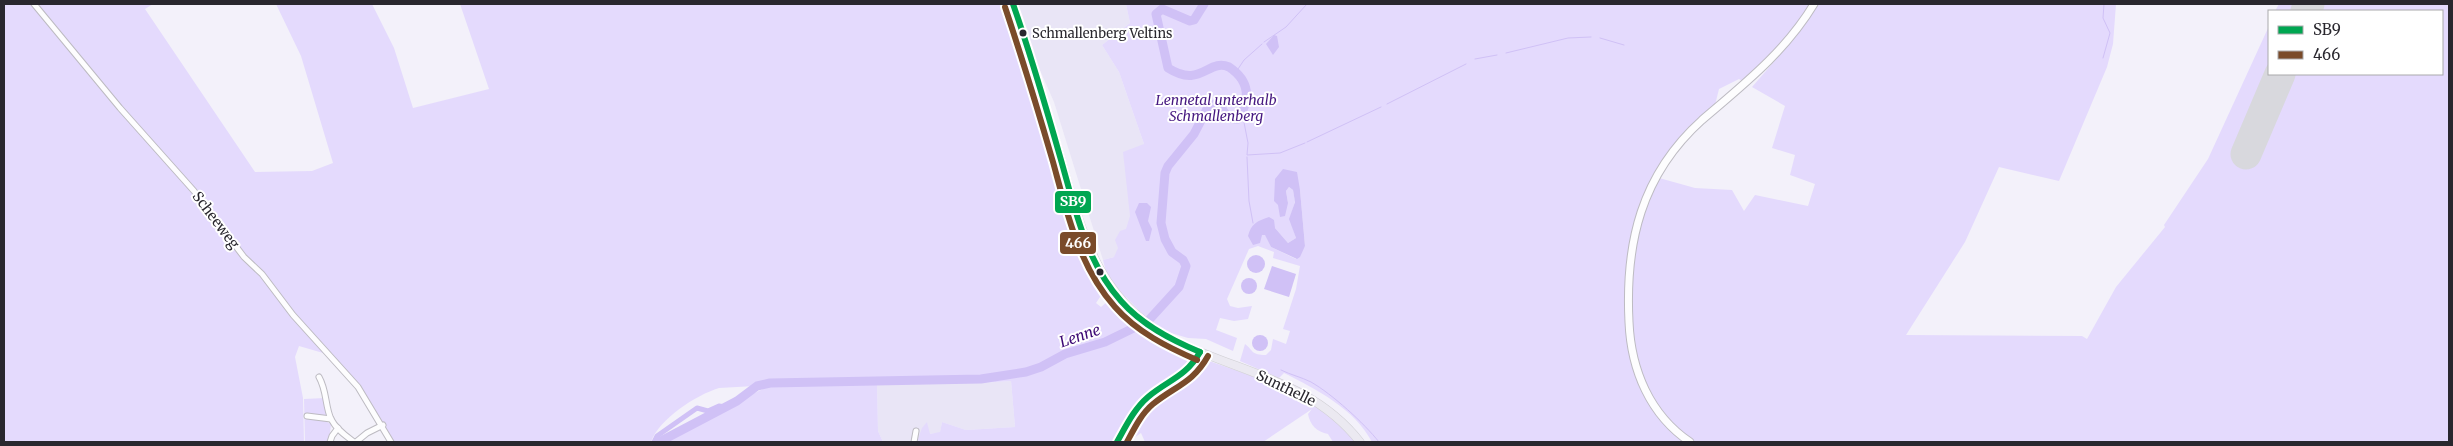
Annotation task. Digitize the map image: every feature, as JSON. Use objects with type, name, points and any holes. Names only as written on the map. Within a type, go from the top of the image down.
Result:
[{"type":"main road","name":"Sunthelle","points":[[1013,4],[1036,73],[1080,227],[1094,261],[1114,292],[1137,316],[1170,338],[1308,396],[1334,415],[1360,442]]},
{"type":"main road","points":[[1690,442],[1662,416],[1647,395],[1639,377],[1630,338],[1630,273],[1635,229],[1647,194],[1676,148],[1713,111],[1778,52],[1814,4]]},
{"type":"street","name":"Scheeweg","points":[[34,4],[120,108],[184,178],[244,257],[262,274],[294,315],[346,372],[383,426],[391,442]]},
{"type":"street","points":[[1117,442],[1138,407],[1150,395],[1187,373],[1200,352]]},
{"type":"street","points":[[319,377],[326,391],[331,419],[338,428],[355,442],[367,433],[383,426]]},
{"type":"street","points":[[307,416],[331,419]]},
{"type":"street","points":[[330,442],[338,428]]},
{"type":"street","points":[[914,442],[916,431]]},
{"type":"shaded area","points":[[1016,4],[1126,4],[1130,23],[1102,45],[1119,72],[1144,144],[1131,227],[1121,255],[1103,260],[1054,102],[1020,25]]},
{"type":"shaded area","points":[[1274,35],[1277,36],[1279,47],[1273,55],[1266,44]]},
{"type":"shaded area","points":[[1283,169],[1297,172],[1300,190],[1305,246],[1300,257],[1297,259],[1271,247],[1265,235],[1262,235],[1260,243],[1253,245],[1248,236],[1255,223],[1269,217],[1274,220],[1275,228],[1288,243],[1296,238],[1289,219],[1295,202],[1293,190],[1289,187],[1286,191],[1288,203],[1285,216],[1280,217],[1278,205],[1274,201],[1275,179]]},
{"type":"shaded area","points":[[1139,203],[1147,203],[1151,207],[1148,221],[1152,229],[1149,241],[1146,241],[1135,212]]},
{"type":"shaded area","points":[[1256,255],[1262,258],[1265,264],[1262,270],[1256,273],[1250,270],[1247,264],[1250,258]]},
{"type":"shaded area","points":[[1272,266],[1296,274],[1289,297],[1264,289]]},
{"type":"shaded area","points":[[1246,278],[1252,278],[1257,283],[1255,292],[1246,294],[1241,289],[1241,283]]},
{"type":"shaded area","points":[[1260,335],[1266,337],[1268,343],[1266,349],[1260,351],[1254,349],[1252,343],[1254,337]]},
{"type":"shaded area","points":[[1011,381],[1015,427],[966,430],[942,422],[940,433],[929,434],[927,423],[917,442],[883,442],[878,431],[877,383],[981,383]]},
{"type":"green space","points":[[4,4],[153,4],[145,9],[255,172],[312,171],[333,163],[301,56],[276,4],[372,4],[394,48],[413,108],[489,89],[460,4],[1007,4],[1025,54],[1035,94],[1040,101],[1078,231],[1102,294],[1096,303],[1101,307],[1108,301],[1116,304],[1132,320],[1190,356],[1188,365],[1182,372],[1141,396],[1136,403],[1145,414],[1161,400],[1196,377],[1209,361],[1269,383],[1307,401],[1340,426],[1355,442],[1333,442],[1328,434],[1317,430],[1312,425],[1308,414],[1312,409],[1263,442],[1145,442],[1141,433],[1128,442],[917,442],[922,428],[927,422],[930,434],[940,432],[942,422],[966,430],[1015,427],[1011,381],[981,383],[877,383],[878,431],[883,442],[667,442],[705,417],[771,385],[719,388],[710,391],[679,409],[655,433],[651,442],[393,442],[371,406],[330,355],[299,346],[295,357],[303,398],[304,442],[4,442]]},
{"type":"green space","name":"Lennetal unterhalb Schmallenberg","points":[[1126,4],[1811,4],[1788,37],[1744,82],[1739,79],[1719,89],[1715,105],[1669,150],[1652,176],[1695,188],[1732,190],[1744,211],[1755,195],[1808,206],[1815,184],[1790,175],[1795,155],[1772,148],[1785,106],[1752,87],[1792,41],[1818,4],[2116,4],[2113,44],[2107,67],[2059,181],[1999,167],[1965,242],[1906,335],[2082,336],[2087,339],[2116,287],[2165,227],[2164,225],[2208,159],[2268,28],[2268,75],[2443,75],[2443,10],[2276,10],[2279,4],[2449,4],[2449,442],[1372,442],[1356,420],[1334,401],[1321,393],[1284,373],[1279,378],[1240,361],[1245,344],[1255,353],[1266,355],[1271,350],[1273,339],[1286,344],[1290,331],[1283,329],[1296,289],[1300,266],[1273,258],[1274,252],[1258,246],[1249,249],[1227,299],[1230,306],[1238,308],[1252,306],[1248,319],[1234,321],[1220,318],[1216,330],[1237,338],[1233,351],[1206,339],[1188,338],[1171,333],[1146,318],[1126,297],[1120,296],[1107,276],[1103,260],[1114,257],[1118,248],[1115,240],[1120,231],[1126,229],[1130,216],[1123,152],[1144,144],[1119,72],[1102,45],[1130,23]],"holes":[[[1275,179],[1300,190],[1305,246],[1296,259],[1271,247],[1265,234],[1262,235],[1275,228],[1288,243],[1296,238],[1290,219],[1295,201],[1293,190],[1289,187],[1286,191],[1288,203]]]},
{"type":"green space","points":[[325,398],[327,415],[323,420],[331,424],[329,442],[305,442],[304,399]]},
{"type":"waterway","name":"Lenne","points":[[659,442],[737,401],[757,386],[770,383],[981,379],[1026,372],[1041,367],[1065,354],[1105,342],[1148,321],[1179,287],[1186,266],[1183,260],[1172,252],[1165,239],[1161,223],[1165,173],[1168,166],[1194,134],[1209,105],[1219,104],[1228,117],[1238,119],[1245,104],[1245,84],[1236,72],[1229,67],[1215,66],[1196,75],[1179,74],[1168,68],[1156,14],[1162,9],[1190,21],[1194,20],[1204,4]]},
{"type":"waterway","points":[[1264,42],[1286,27],[1307,4]]},
{"type":"waterway","points":[[2103,58],[2110,33],[2103,18],[2104,4]]},
{"type":"waterway","points":[[1506,53],[1568,38],[1591,37]]},
{"type":"waterway","points":[[1600,38],[1624,45]]},
{"type":"waterway","points":[[1236,72],[1244,60],[1262,44]]},
{"type":"waterway","points":[[1475,59],[1497,55]]},
{"type":"waterway","points":[[1387,104],[1466,64]]},
{"type":"waterway","points":[[1307,142],[1381,107]]},
{"type":"waterway","points":[[1242,112],[1248,143],[1247,155],[1280,153],[1305,143]]},
{"type":"waterway","points":[[1247,157],[1249,201],[1253,223]]},
{"type":"waterway","points":[[1281,370],[1311,382],[1338,401],[1379,442]]},
{"type":"waterway","points":[[654,442],[657,436],[697,408],[708,411],[719,406],[725,407]]},
{"type":"runway","points":[[2306,10],[2309,4]]},
{"type":"runway","points":[[2246,154],[2280,75]]},
{"type":"transit line","name":"SB9","points":[[1013,4],[1038,81],[1077,216],[1090,252],[1099,269],[1109,286],[1129,310],[1148,325],[1168,337],[1200,352]]},
{"type":"transit line","name":"466","points":[[1005,7],[1036,104],[1069,220],[1092,275],[1115,307],[1133,324],[1164,344],[1197,360]]},
{"type":"transit line","name":"SB9","points":[[1117,442],[1143,402],[1155,391],[1183,373],[1200,352]]},
{"type":"transit line","name":"466","points":[[1127,442],[1145,412],[1161,398],[1190,378],[1208,356]]},
{"type":"place","name":"Schmallenberg Veltins","points":[[1023,33]]}]
